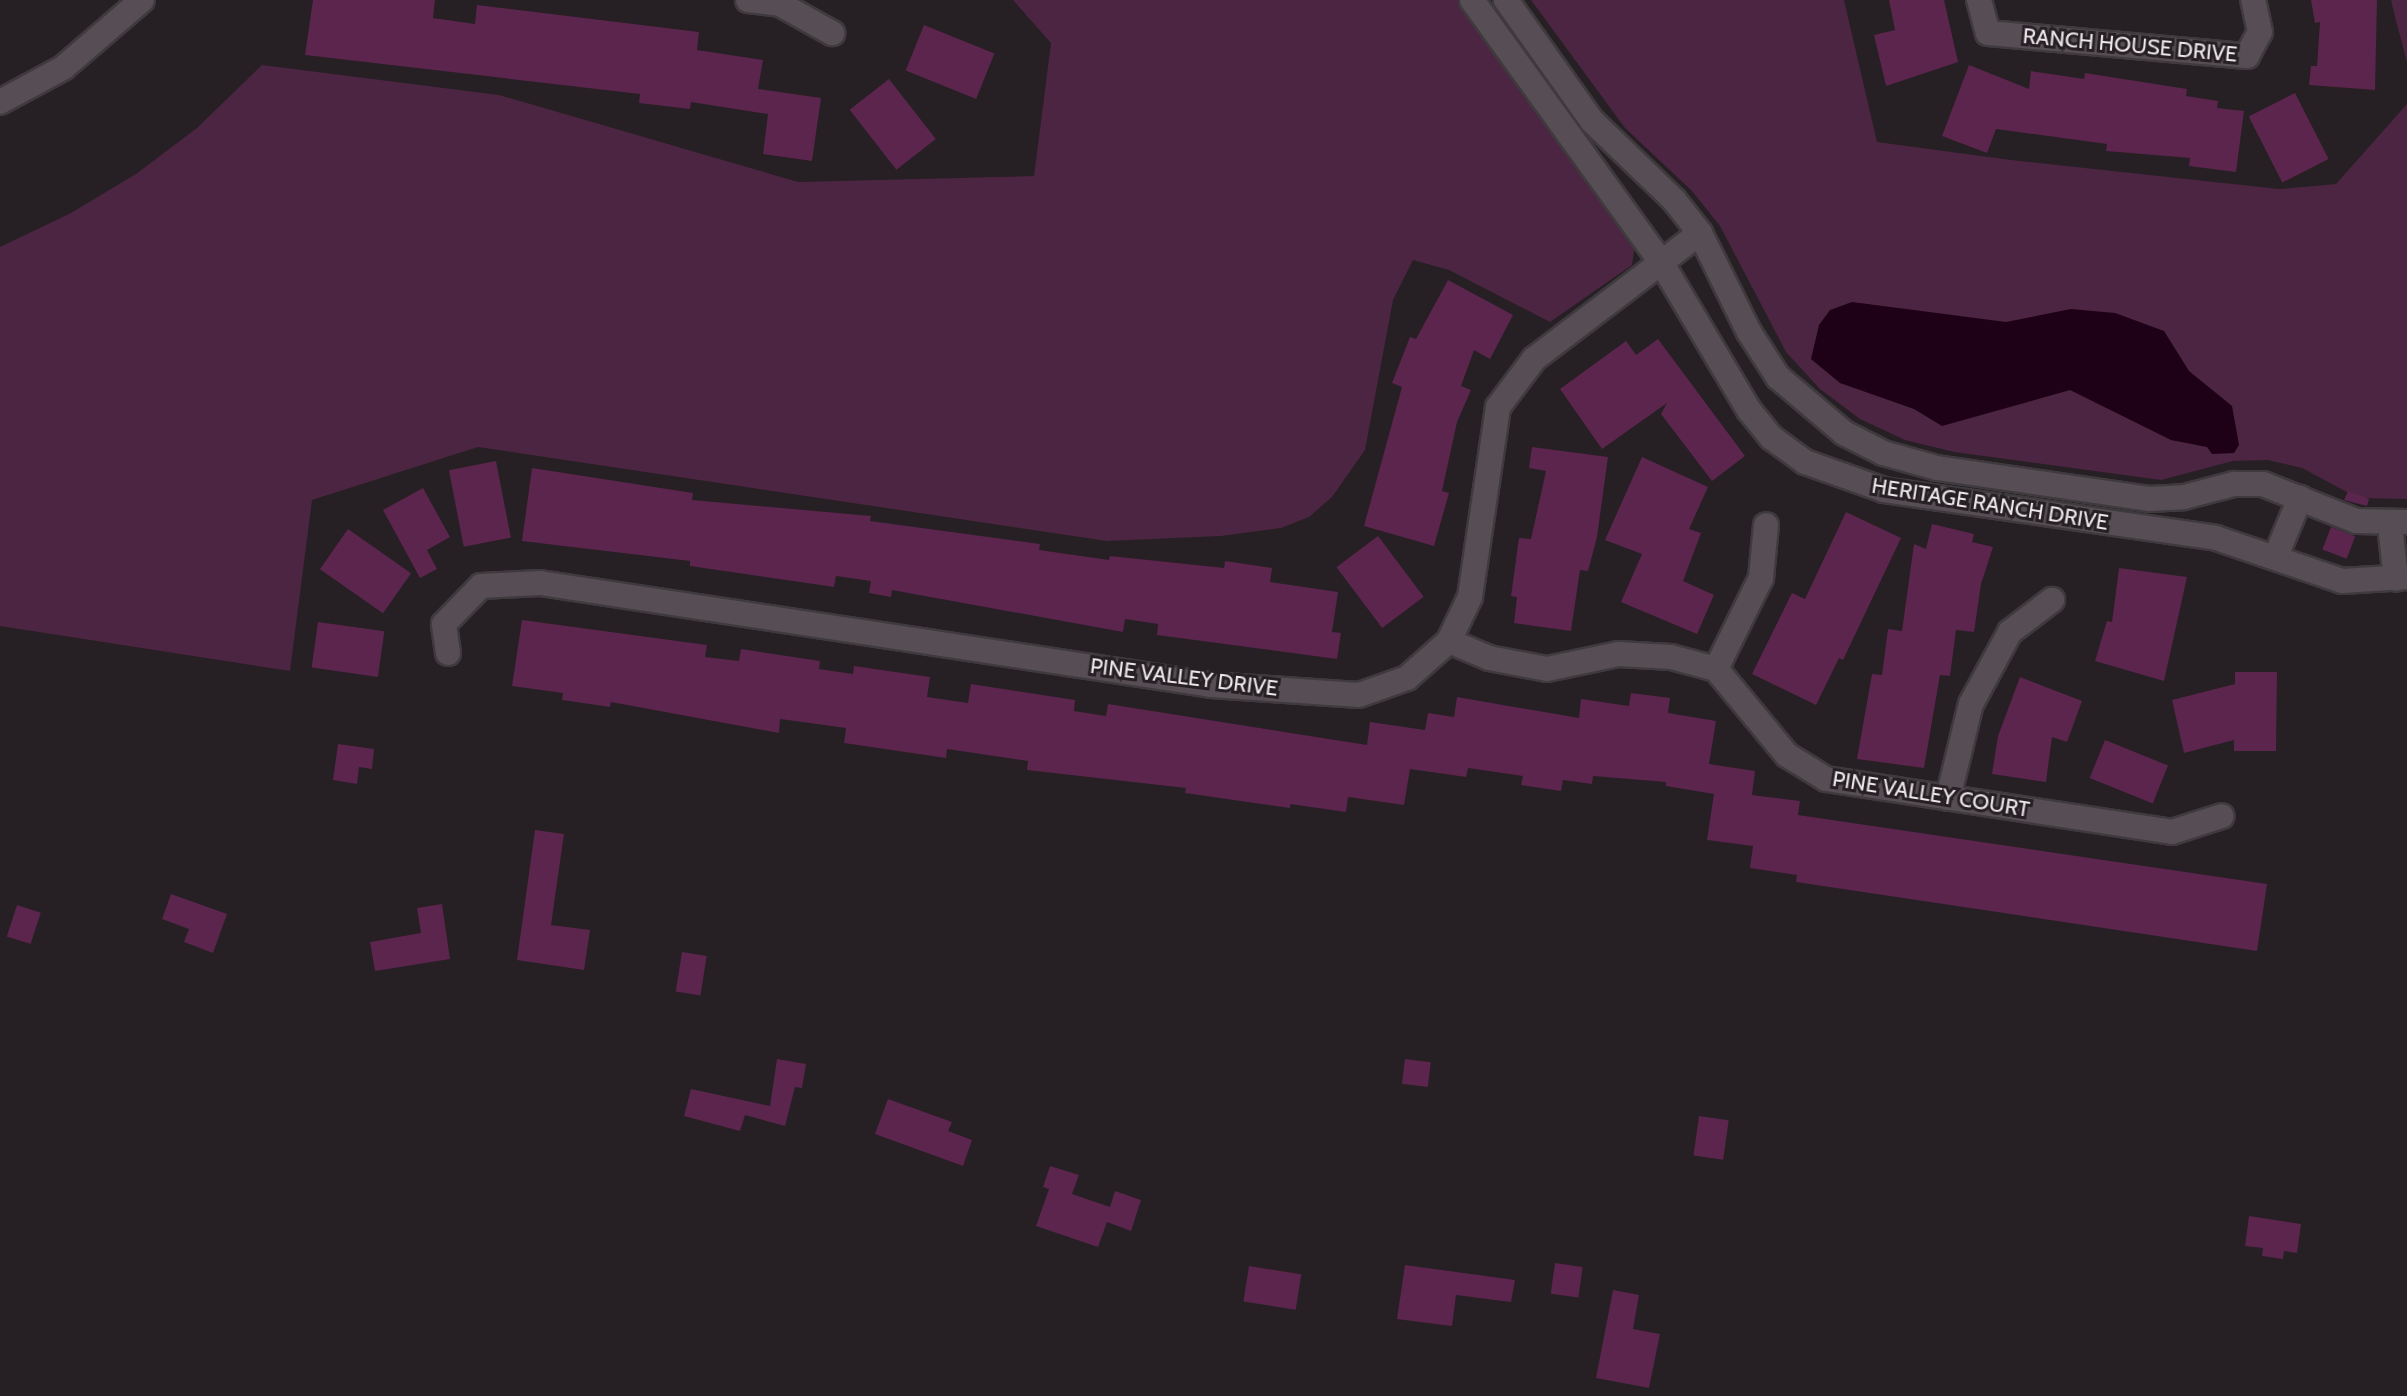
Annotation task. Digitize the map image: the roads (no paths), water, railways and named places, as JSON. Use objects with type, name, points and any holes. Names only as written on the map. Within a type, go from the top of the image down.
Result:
[{"type":"street","points":[[0,102],[63,68],[142,0]]},
{"type":"street","points":[[748,0],[780,4],[832,33]]},
{"type":"street","name":"HERITAGE RANCH DRIVE","points":[[1472,0],[1661,262],[1758,422],[1790,452],[1826,472],[1884,490],[2203,536],[2276,556],[2342,581],[2401,578]]},
{"type":"street","name":"HERITAGE RANCH DRIVE","points":[[1506,0],[1592,121],[1674,200],[1700,233],[1749,332],[1778,377],[1820,417],[1883,453],[1937,468],[2149,499],[2249,483],[2300,498],[2356,521],[2398,523]]},
{"type":"street","name":"RANCH HOUSE DRIVE","points":[[1979,0],[1988,33],[2247,56],[2260,32],[2253,0]]},
{"type":"street","name":"PINE VALLEY DRIVE","points":[[448,653],[444,624],[481,586],[540,583],[1211,685],[1359,695],[1407,678],[1449,641],[1470,597],[1498,407],[1534,359],[1700,233]]},
{"type":"street","points":[[2276,556],[2300,498]]},
{"type":"street","points":[[2398,523],[2401,578]]},
{"type":"street","points":[[1449,641],[1489,658],[1547,669],[1618,654],[1671,657],[1716,669],[1761,578],[1766,525]]},
{"type":"street","points":[[1948,798],[1971,704],[2010,632],[2052,600]]},
{"type":"street","name":"PINE VALLEY COURT","points":[[1716,669],[1787,755],[1826,779],[2172,832],[2222,816]]}]
